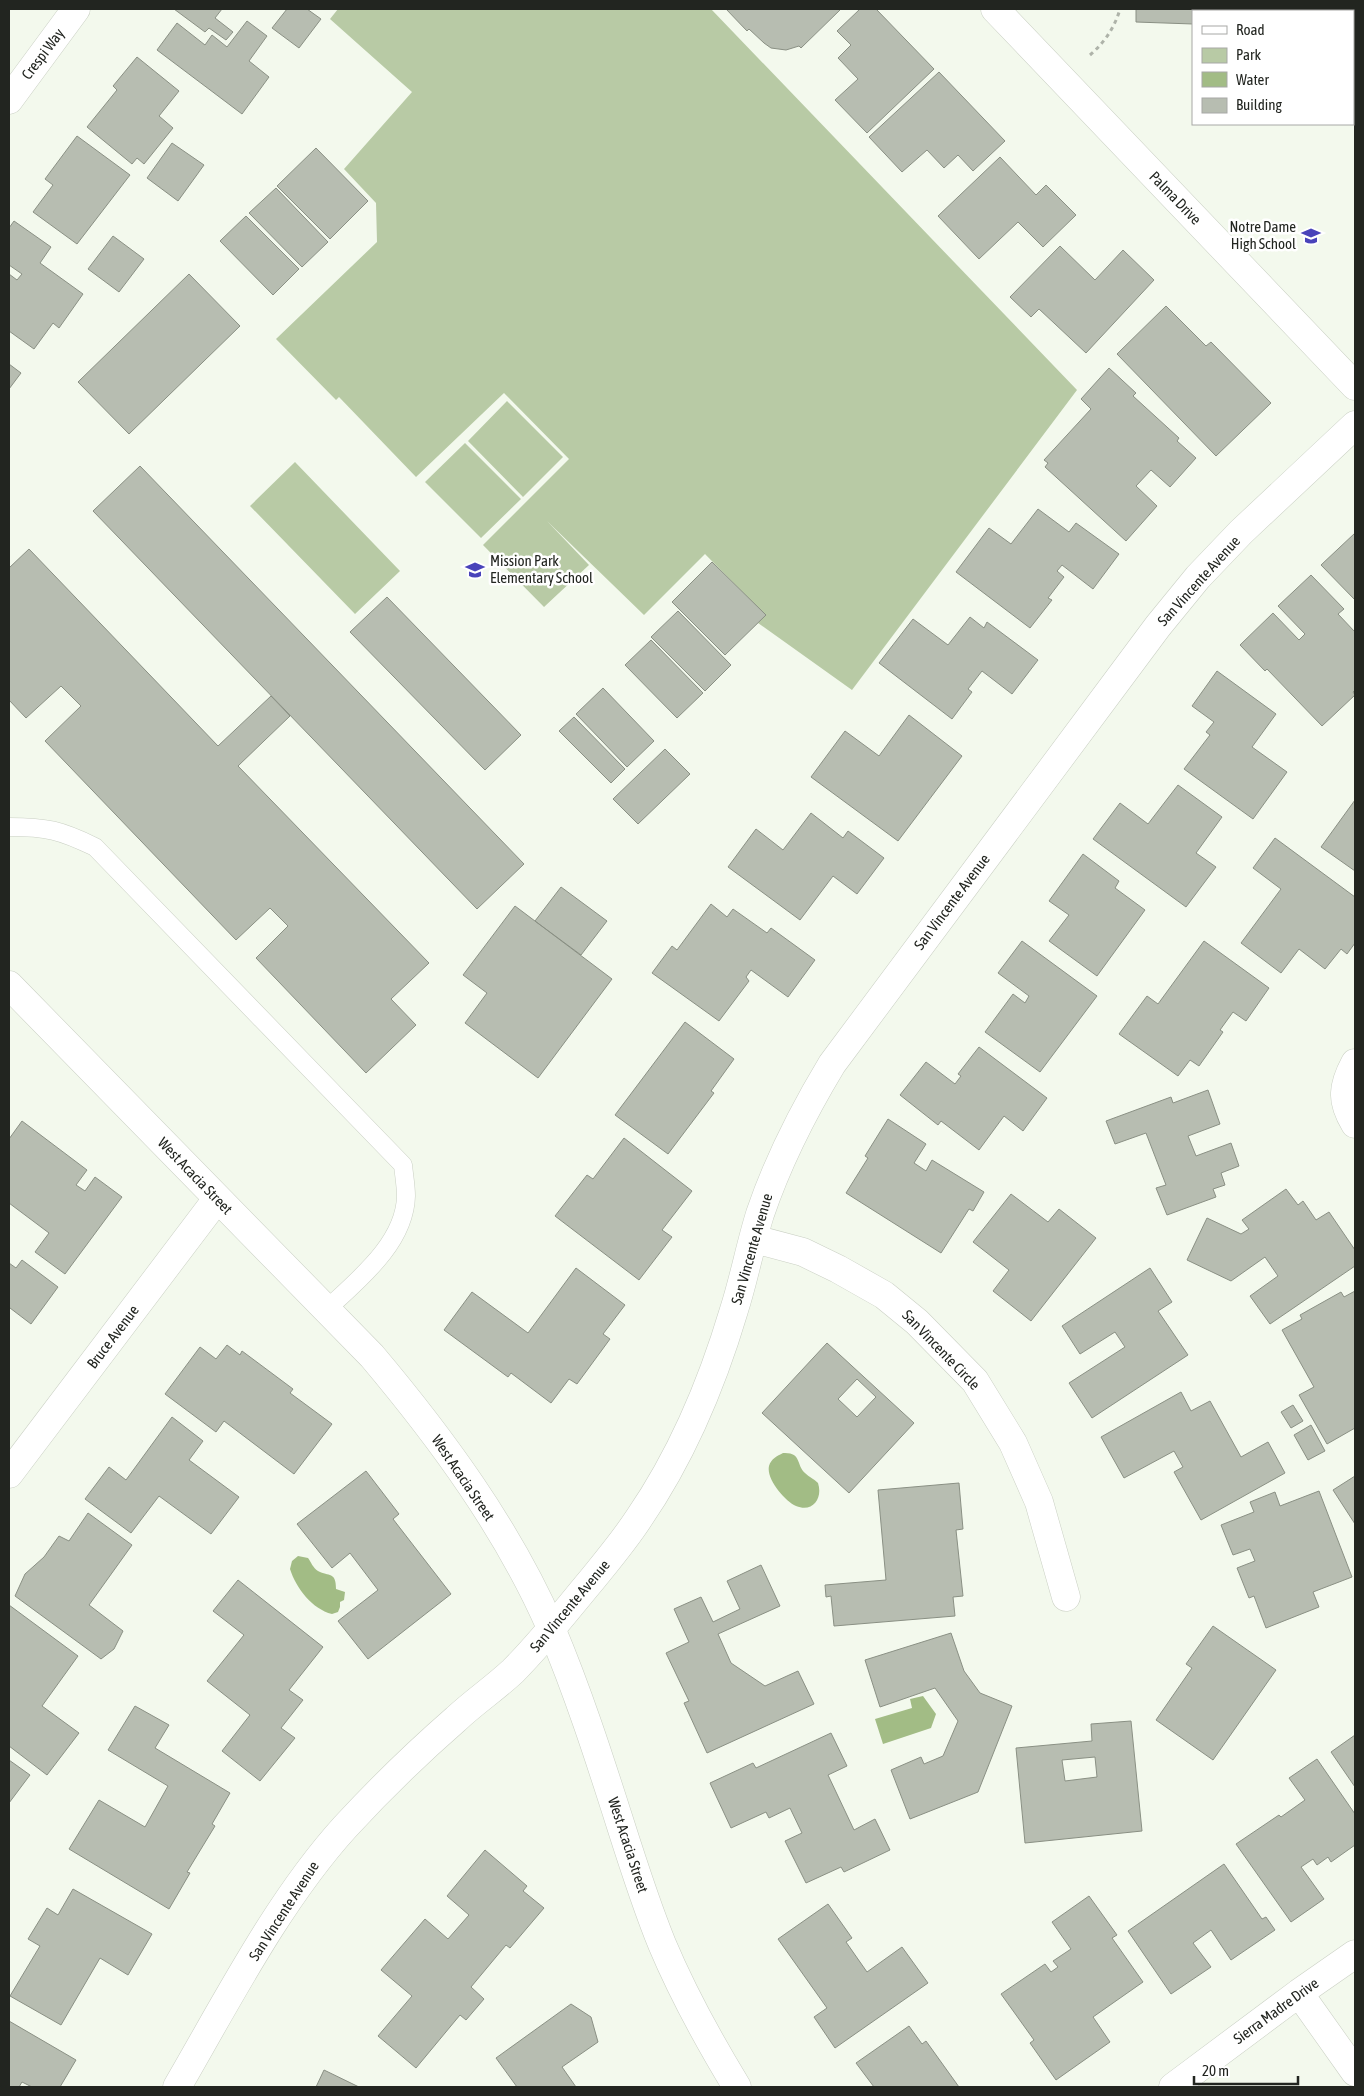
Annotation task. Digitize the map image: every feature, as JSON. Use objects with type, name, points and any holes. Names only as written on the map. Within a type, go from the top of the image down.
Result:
[{"type":"street","name":"Crespi Way","points":[[9,100],[76,9]]},
{"type":"street","name":"Palma Drive","points":[[996,9],[1355,386]]},
{"type":"street","name":"San Vincente Avenue","points":[[177,2087],[261,1946],[311,1868],[344,1828],[397,1772],[456,1718],[511,1672],[552,1630],[619,1548],[662,1482],[685,1440],[715,1372],[770,1189],[804,1110],[832,1064],[1158,626],[1198,577],[1241,532],[1355,425]]},
{"type":"street","name":"West Acacia Street","points":[[9,985],[372,1356],[412,1403],[454,1461],[533,1588],[552,1630],[589,1725],[632,1861],[662,1944],[702,2030],[737,2087]]},
{"type":"street","points":[[1355,1064],[1344,1093],[1345,1104],[1355,1124]]},
{"type":"street","name":"Bruce Avenue","points":[[9,1474],[217,1199]]},
{"type":"street","name":"San Vincente Circle","points":[[754,1239],[803,1252],[884,1295],[916,1322],[975,1380],[1013,1443],[1039,1502],[1066,1597]]},
{"type":"street","name":"Sierra Madre Drive","points":[[1173,2087],[1299,1993],[1355,1954]]},
{"type":"street","points":[[1299,1993],[1355,2072]]},
{"type":"lane","points":[[9,827],[39,827],[67,833],[95,847],[403,1165],[406,1196],[401,1220],[391,1242],[355,1283],[327,1309]]},
{"type":"path","points":[[1090,54],[1100,46],[1117,20],[1120,9]]},
{"type":"green space","points":[[338,9],[711,9],[1077,390],[852,690],[758,623],[765,615],[705,554],[644,615],[547,521],[589,565],[544,607],[483,545],[569,459],[504,393],[416,477],[339,397],[336,400],[276,339],[377,242],[376,203],[344,169],[412,92],[330,19]]},
{"type":"green space","points":[[507,401],[563,457],[523,497],[468,441]]},
{"type":"green space","points":[[465,443],[521,499],[481,538],[425,482]]},
{"type":"green space","points":[[295,462],[400,571],[355,614],[250,506]]},
{"type":"water","points":[[783,1453],[789,1453],[796,1457],[802,1470],[818,1483],[818,1499],[812,1506],[802,1508],[796,1506],[782,1495],[773,1483],[770,1477],[769,1466],[776,1457]]},
{"type":"water","points":[[298,1556],[308,1558],[316,1570],[333,1577],[336,1589],[345,1592],[344,1600],[340,1602],[338,1612],[332,1614],[318,1608],[306,1597],[296,1583],[290,1569],[292,1561]]},
{"type":"water","points":[[923,1696],[936,1714],[931,1728],[883,1744],[875,1719],[912,1708],[910,1699]]},
{"type":"building","points":[[174,9],[222,9],[215,18],[233,32],[226,40],[209,28],[205,32]]},
{"type":"building","points":[[287,9],[307,9],[321,19],[299,48],[272,28]]},
{"type":"building","points":[[726,9],[841,9],[801,48],[799,46],[786,50],[771,48],[749,29],[747,31]]},
{"type":"building","points":[[860,9],[876,9],[934,69],[867,133],[835,100],[858,79],[838,58],[851,45],[837,31]]},
{"type":"building","points":[[1136,9],[1203,9],[1192,10],[1192,24],[1136,22]]},
{"type":"building","points":[[247,21],[267,36],[249,61],[269,77],[242,114],[157,50],[177,23],[205,45],[212,35],[227,47]]},
{"type":"building","points":[[137,57],[179,91],[159,116],[173,128],[144,164],[137,158],[132,164],[87,127],[117,90],[113,86]]},
{"type":"building","points":[[939,72],[1005,141],[973,171],[958,155],[944,168],[927,150],[902,172],[869,137]]},
{"type":"building","points":[[77,136],[130,175],[77,244],[33,212],[53,185],[45,179]]},
{"type":"building","points":[[172,143],[204,165],[178,201],[147,178]]},
{"type":"building","points":[[316,148],[368,201],[330,239],[277,186]]},
{"type":"building","points":[[1000,157],[1036,195],[1046,185],[1076,215],[1043,247],[1018,222],[979,259],[938,216]]},
{"type":"building","points":[[276,188],[328,242],[302,267],[249,213]]},
{"type":"building","points":[[246,216],[299,269],[273,295],[220,241]]},
{"type":"building","points":[[14,221],[51,247],[40,263],[83,294],[59,328],[53,323],[34,349],[9,331],[9,274],[17,280],[22,274],[9,265],[9,228]]},
{"type":"building","points":[[113,236],[144,259],[119,292],[88,269]]},
{"type":"building","points":[[1060,246],[1095,280],[1123,250],[1154,280],[1086,353],[1039,309],[1031,317],[1010,297]]},
{"type":"building","points":[[189,274],[240,326],[129,434],[78,382]]},
{"type":"building","points":[[1166,306],[1206,346],[1211,342],[1271,403],[1216,456],[1117,354]]},
{"type":"building","points":[[9,364],[21,373],[9,389]]},
{"type":"building","points":[[1109,368],[1136,393],[1133,396],[1179,438],[1177,441],[1196,458],[1170,487],[1151,470],[1136,486],[1157,506],[1126,541],[1045,467],[1048,463],[1044,460],[1091,409],[1081,399]]},
{"type":"building","points":[[140,466],[524,864],[477,909],[93,511]]},
{"type":"building","points":[[1038,509],[1069,532],[1076,523],[1119,554],[1093,589],[1062,565],[1057,571],[1064,577],[1048,598],[1052,600],[1030,628],[956,572],[989,528],[1011,544]]},
{"type":"building","points":[[1355,533],[1355,600],[1321,565]]},
{"type":"building","points":[[29,549],[218,746],[271,696],[290,716],[238,766],[429,963],[391,999],[416,1025],[366,1073],[256,958],[288,926],[270,908],[236,940],[45,741],[81,706],[61,686],[26,718],[9,700],[9,568]]},
{"type":"building","points":[[712,562],[766,615],[725,655],[672,602]]},
{"type":"building","points":[[1311,575],[1344,609],[1338,614],[1355,632],[1355,690],[1353,692],[1355,695],[1322,726],[1267,669],[1265,671],[1240,645],[1273,613],[1299,640],[1305,634],[1278,606]]},
{"type":"building","points":[[387,597],[521,735],[485,770],[350,632]]},
{"type":"building","points":[[678,611],[731,665],[705,691],[651,637]]},
{"type":"building","points":[[970,617],[984,628],[987,622],[1038,660],[1012,694],[982,671],[968,689],[972,692],[952,719],[879,663],[913,619],[948,645]]},
{"type":"building","points":[[651,640],[703,693],[677,718],[625,665]]},
{"type":"building","points":[[1217,671],[1276,714],[1252,747],[1287,772],[1253,819],[1184,769],[1210,735],[1206,732],[1214,722],[1192,706]]},
{"type":"building","points":[[603,688],[654,741],[627,767],[576,714]]},
{"type":"building","points":[[909,715],[962,756],[898,841],[811,777],[845,731],[879,756]]},
{"type":"building","points":[[574,717],[625,769],[611,783],[559,731]]},
{"type":"building","points":[[665,749],[690,774],[638,824],[613,799]]},
{"type":"building","points":[[1178,785],[1222,817],[1196,853],[1216,867],[1186,907],[1093,839],[1120,803],[1148,824]]},
{"type":"building","points":[[1355,800],[1355,871],[1321,847]]},
{"type":"building","points":[[811,813],[843,838],[848,831],[884,858],[857,894],[833,876],[800,920],[728,867],[756,829],[783,850]]},
{"type":"building","points":[[1275,838],[1355,897],[1355,943],[1347,954],[1341,949],[1325,969],[1299,949],[1281,973],[1241,943],[1281,889],[1253,868]]},
{"type":"building","points":[[1083,854],[1119,881],[1115,888],[1145,910],[1097,976],[1049,941],[1069,915],[1049,901]]},
{"type":"building","points":[[561,887],[607,921],[581,955],[535,921]]},
{"type":"building","points":[[711,904],[727,917],[733,909],[767,933],[771,928],[815,960],[788,997],[751,970],[746,977],[749,981],[719,1021],[652,973],[672,946],[677,950]]},
{"type":"building","points":[[515,906],[612,979],[538,1078],[465,1023],[487,993],[463,975]]},
{"type":"building","points":[[1022,941],[1097,996],[1040,1072],[985,1032],[1013,994],[1025,1003],[1029,996],[998,973]]},
{"type":"building","points":[[1204,941],[1269,988],[1246,1021],[1233,1012],[1220,1030],[1223,1032],[1199,1066],[1190,1060],[1178,1076],[1119,1034],[1147,996],[1158,1004]]},
{"type":"building","points":[[685,1022],[734,1059],[711,1091],[714,1093],[668,1154],[615,1115]]},
{"type":"building","points":[[979,1047],[1047,1098],[1023,1131],[1004,1116],[979,1150],[941,1121],[938,1125],[900,1095],[926,1062],[955,1084],[961,1076],[958,1074]]},
{"type":"building","points":[[1208,1090],[1220,1124],[1188,1136],[1196,1156],[1231,1143],[1239,1166],[1221,1173],[1225,1185],[1213,1189],[1216,1197],[1167,1215],[1156,1188],[1166,1185],[1146,1133],[1115,1144],[1106,1121],[1171,1097],[1173,1103]]},
{"type":"building","points":[[888,1119],[926,1144],[914,1163],[926,1171],[932,1160],[984,1192],[973,1211],[969,1209],[941,1253],[846,1193],[868,1158],[865,1156]]},
{"type":"building","points":[[22,1121],[87,1170],[76,1185],[85,1191],[95,1177],[122,1197],[65,1274],[35,1252],[49,1233],[9,1203],[9,1139]]},
{"type":"building","points":[[624,1138],[692,1191],[662,1230],[672,1237],[639,1280],[555,1216],[587,1175],[593,1179]]},
{"type":"building","points":[[1286,1189],[1298,1205],[1303,1201],[1316,1220],[1329,1212],[1355,1250],[1355,1266],[1270,1324],[1250,1296],[1278,1276],[1265,1257],[1231,1281],[1187,1260],[1207,1218],[1241,1234],[1249,1229],[1242,1220]]},
{"type":"building","points":[[1011,1194],[1048,1222],[1059,1209],[1096,1238],[1031,1321],[993,1291],[1009,1270],[973,1242]]},
{"type":"building","points":[[22,1260],[58,1287],[31,1324],[9,1309],[9,1263],[16,1268]]},
{"type":"building","points":[[576,1268],[625,1305],[603,1334],[610,1339],[577,1384],[569,1379],[551,1403],[511,1373],[508,1377],[444,1330],[472,1292],[528,1333]]},
{"type":"building","points":[[1150,1268],[1172,1302],[1158,1311],[1188,1355],[1092,1418],[1069,1383],[1125,1347],[1115,1332],[1080,1354],[1062,1326]]},
{"type":"building","points":[[1355,1291],[1355,1428],[1327,1444],[1299,1395],[1314,1387],[1282,1330],[1302,1319],[1300,1315],[1341,1292],[1344,1297]]},
{"type":"building","points":[[827,1343],[914,1423],[849,1493],[762,1413]],"holes":[[[857,1379],[876,1397],[857,1417],[838,1399]]]},
{"type":"building","points":[[227,1345],[240,1355],[242,1351],[293,1389],[290,1393],[332,1424],[294,1474],[224,1421],[216,1432],[165,1394],[200,1347],[216,1359]]},
{"type":"building","points":[[1181,1392],[1191,1411],[1210,1401],[1241,1457],[1268,1442],[1285,1473],[1201,1520],[1174,1472],[1183,1467],[1174,1451],[1124,1478],[1101,1437]]},
{"type":"building","points":[[1293,1405],[1303,1421],[1291,1428],[1281,1412]]},
{"type":"building","points":[[172,1417],[203,1441],[189,1460],[239,1497],[211,1534],[159,1496],[131,1533],[85,1499],[109,1467],[126,1480]]},
{"type":"building","points":[[1311,1425],[1325,1451],[1308,1460],[1294,1435]]},
{"type":"building","points":[[366,1471],[399,1514],[393,1519],[451,1594],[368,1659],[338,1621],[378,1590],[350,1553],[332,1568],[297,1524]]},
{"type":"building","points":[[1355,1476],[1355,1524],[1333,1490]]},
{"type":"building","points":[[959,1483],[963,1529],[956,1530],[963,1596],[953,1597],[955,1616],[834,1626],[831,1596],[826,1597],[825,1585],[886,1580],[878,1490]]},
{"type":"building","points":[[1319,1491],[1352,1577],[1313,1592],[1319,1607],[1266,1628],[1254,1596],[1249,1598],[1237,1568],[1255,1561],[1250,1549],[1233,1555],[1221,1525],[1254,1512],[1250,1502],[1275,1492],[1280,1506]]},
{"type":"building","points":[[88,1513],[132,1545],[89,1605],[123,1631],[114,1649],[101,1659],[15,1596],[25,1574],[44,1557],[59,1536],[69,1541]]},
{"type":"building","points":[[761,1565],[780,1606],[718,1634],[731,1663],[765,1686],[798,1671],[814,1704],[707,1753],[684,1703],[689,1701],[666,1653],[689,1642],[674,1609],[701,1597],[713,1622],[740,1609],[727,1581]]},
{"type":"building","points":[[238,1580],[323,1647],[289,1690],[303,1700],[281,1728],[295,1738],[260,1781],[222,1751],[250,1715],[207,1681],[244,1635],[213,1611]]},
{"type":"building","points":[[9,1605],[78,1656],[42,1706],[79,1733],[47,1775],[9,1746]]},
{"type":"building","points":[[1213,1626],[1276,1670],[1213,1760],[1156,1720],[1192,1668],[1186,1664]]},
{"type":"building","points":[[951,1633],[964,1671],[980,1693],[1012,1706],[978,1792],[910,1819],[891,1770],[921,1757],[924,1764],[943,1756],[958,1721],[935,1688],[880,1707],[865,1660]]},
{"type":"building","points":[[135,1706],[169,1725],[155,1748],[230,1793],[212,1824],[215,1826],[187,1872],[190,1873],[169,1909],[69,1849],[99,1800],[145,1827],[168,1786],[108,1750]]},
{"type":"building","points":[[1131,1721],[1142,1831],[1025,1843],[1016,1748],[1092,1741],[1091,1724]],"holes":[[[1095,1757],[1097,1777],[1065,1781],[1062,1760]]]},
{"type":"building","points":[[831,1733],[847,1766],[828,1775],[854,1830],[875,1819],[890,1850],[844,1872],[841,1867],[806,1883],[785,1841],[802,1833],[790,1808],[769,1818],[766,1812],[731,1828],[710,1783],[753,1763],[756,1768]]},
{"type":"building","points":[[1355,1735],[1355,1787],[1331,1752]]},
{"type":"building","points":[[1317,1759],[1355,1814],[1355,1845],[1331,1862],[1328,1857],[1317,1865],[1313,1859],[1301,1867],[1324,1899],[1291,1922],[1236,1844],[1305,1800],[1289,1778]]},
{"type":"building","points":[[9,1760],[30,1775],[9,1803]]},
{"type":"building","points":[[485,1850],[527,1886],[523,1891],[544,1908],[510,1948],[506,1945],[471,1987],[484,1999],[466,2020],[460,2015],[416,2068],[378,2036],[412,1996],[381,1970],[425,1919],[448,1939],[469,1915],[447,1896]]},
{"type":"building","points":[[1224,1864],[1262,1919],[1266,1917],[1275,1930],[1231,1960],[1211,1930],[1193,1943],[1211,1967],[1171,1994],[1128,1931]]},
{"type":"building","points":[[73,1889],[152,1934],[128,1975],[100,1958],[61,2025],[10,1996],[40,1946],[28,1939],[47,1908],[58,1915]]},
{"type":"building","points":[[1089,1896],[1117,1935],[1112,1938],[1143,1982],[1093,2017],[1110,2042],[1056,2080],[1030,2043],[1034,2040],[1001,1994],[1045,1964],[1051,1972],[1058,1967],[1053,1961],[1071,1949],[1052,1922]]},
{"type":"building","points":[[828,1904],[852,1938],[846,1942],[867,1972],[902,1947],[928,1983],[835,2048],[814,2017],[827,2008],[778,1939]]},
{"type":"building","points":[[571,2004],[591,2017],[598,2042],[562,2067],[576,2087],[517,2087],[496,2058]]},
{"type":"building","points":[[9,2021],[76,2060],[60,2087],[32,2087],[22,2082],[19,2087],[9,2087]]},
{"type":"building","points":[[909,2026],[922,2044],[926,2041],[959,2087],[874,2087],[856,2063]]},
{"type":"building","points":[[324,2070],[359,2087],[316,2087]]},
{"type":"place","name":"Notre Dame High School","points":[[1311,236]]},
{"type":"place","name":"Mission Park Elementary School","points":[[475,570]]}]
